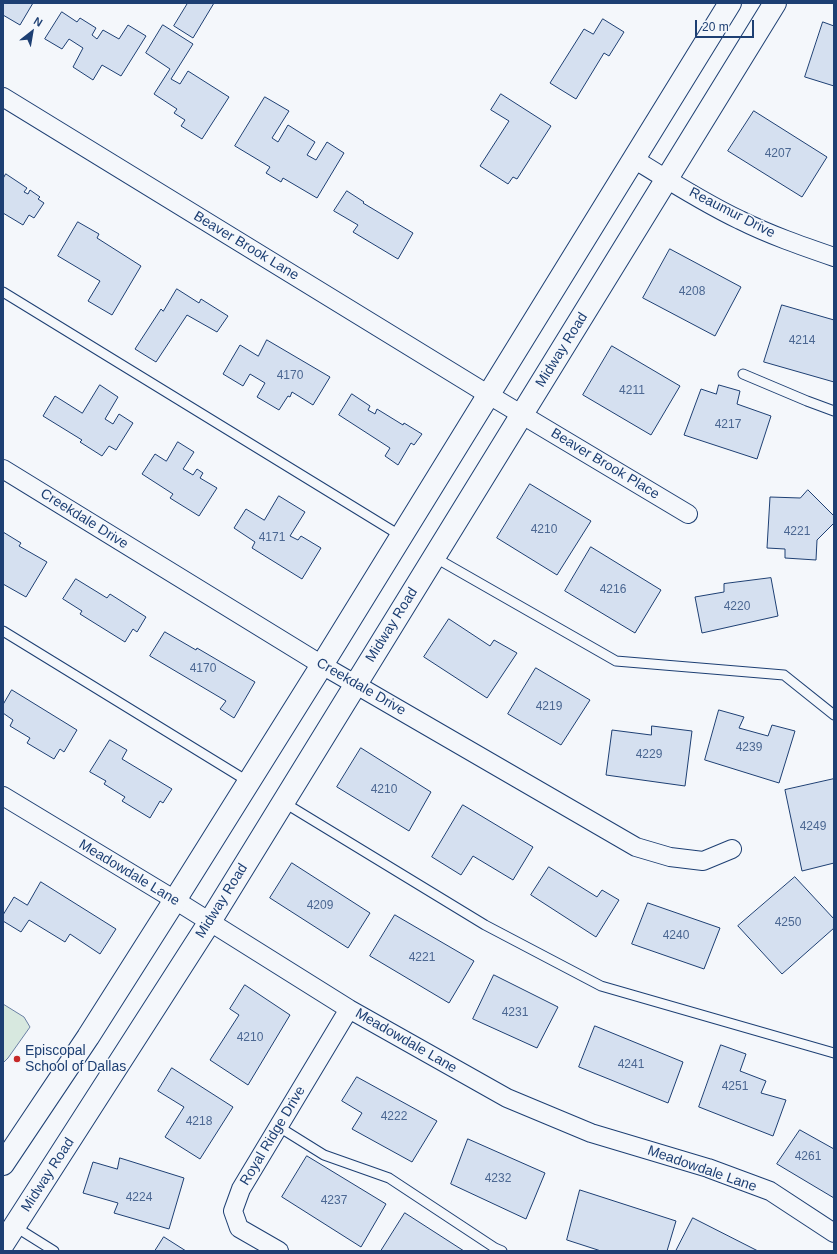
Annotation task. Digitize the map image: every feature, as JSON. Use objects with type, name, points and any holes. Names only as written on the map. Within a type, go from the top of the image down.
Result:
[{"type":"main road","points":[[3,1164],[88,1037],[249,782],[730,3]]},
{"type":"main road","name":"Midway Road","points":[[3,1244],[210,923],[355,684],[775,3]]},
{"type":"street","name":"Beaver Brook Lane","points":[[3,98],[488,395],[522,414]]},
{"type":"street","name":"Reaumur Drive","points":[[634,158],[667,179],[739,220],[779,238],[834,257]]},
{"type":"street","name":"Beaver Brook Place","points":[[522,414],[688,514]]},
{"type":"street","name":"Creekdale Drive","points":[[3,469],[322,665],[636,847],[670,857],[703,861],[732,849]]},
{"type":"street","name":"Meadowdale Lane","points":[[3,796],[175,900],[349,1009],[507,1098],[591,1133],[708,1168],[770,1191],[834,1233]]},
{"type":"street","name":"Royal Ridge Drive","points":[[279,1251],[239,1228],[233,1211],[241,1189],[349,1009]]},
{"type":"lane","points":[[3,292],[401,536]]},
{"type":"lane","points":[[744,374],[834,411]]},
{"type":"lane","points":[[434,556],[616,661],[784,675],[834,715]]},
{"type":"lane","points":[[3,631],[249,782]]},
{"type":"lane","points":[[283,802],[484,924],[601,986],[834,1053]]},
{"type":"lane","points":[[279,1127],[324,1155],[388,1178],[495,1248],[502,1251]]},
{"type":"lane","points":[[14,1226],[54,1251]]},
{"type":"shaded area","points":[[3,1004],[24,1017],[30,1027],[3,1063]]},
{"type":"building","points":[[3,3],[33,3],[20,25],[3,15]]},
{"type":"building","points":[[188,3],[214,3],[193,38],[174,26]]},
{"type":"building","points":[[62,12],[77,22],[80,18],[96,28],[92,35],[97,39],[103,30],[119,39],[128,25],[146,36],[121,76],[102,65],[93,80],[73,67],[83,48],[69,39],[62,49],[45,39]]},
{"type":"building","points":[[603,19],[624,32],[609,56],[604,53],[576,99],[550,83],[584,29],[593,34]]},
{"type":"building","points":[[823,22],[834,26],[834,86],[805,77]]},
{"type":"building","points":[[163,25],[193,44],[171,79],[180,84],[188,71],[229,97],[202,139],[181,126],[185,120],[174,113],[177,109],[154,94],[170,69],[146,53]]},
{"type":"building","points":[[501,94],[551,126],[517,179],[513,177],[508,184],[480,166],[509,121],[491,110]]},
{"type":"building","points":[[265,97],[289,111],[272,138],[278,142],[288,125],[315,142],[307,155],[316,160],[327,142],[344,153],[317,198],[283,178],[281,182],[266,173],[270,167],[235,146]]},
{"type":"building","points":[[754,111],[827,157],[802,197],[728,151]]},
{"type":"building","points":[[6,174],[27,188],[24,192],[28,194],[30,190],[40,197],[38,199],[44,203],[34,218],[29,215],[23,225],[3,213],[3,179]]},
{"type":"building","points":[[347,191],[364,202],[363,203],[413,233],[398,259],[353,232],[358,225],[334,211]]},
{"type":"building","points":[[78,222],[99,234],[97,238],[141,266],[112,315],[88,301],[100,281],[58,256]]},
{"type":"building","points":[[670,249],[741,287],[715,336],[643,298]]},
{"type":"building","points":[[177,289],[199,303],[201,299],[228,316],[217,332],[187,315],[156,362],[135,349],[161,309],[163,311]]},
{"type":"building","points":[[782,305],[834,320],[834,382],[764,362]]},
{"type":"building","points":[[267,340],[330,377],[313,405],[292,392],[290,397],[288,396],[279,410],[257,397],[265,383],[250,374],[243,386],[223,374],[240,345],[258,356]]},
{"type":"building","points":[[612,346],[680,386],[651,435],[583,395]]},
{"type":"building","points":[[100,385],[118,397],[105,419],[113,424],[119,414],[133,423],[116,450],[109,446],[102,456],[80,442],[82,440],[43,416],[55,396],[82,413]]},
{"type":"building","points":[[719,385],[740,391],[737,404],[771,416],[757,459],[684,435],[701,389],[716,394]]},
{"type":"building","points":[[352,394],[370,406],[368,410],[375,414],[377,409],[403,425],[404,423],[422,434],[414,445],[411,443],[398,465],[385,456],[390,448],[339,415]]},
{"type":"building","points":[[178,442],[194,452],[183,469],[193,475],[197,469],[203,473],[200,478],[217,488],[199,516],[170,498],[173,494],[142,474],[155,454],[166,461]]},
{"type":"building","points":[[530,484],[591,521],[557,575],[497,538]]},
{"type":"building","points":[[808,490],[834,516],[834,523],[817,540],[816,560],[785,558],[785,549],[767,548],[770,497],[800,498]]},
{"type":"building","points":[[279,496],[305,512],[290,536],[298,540],[301,536],[321,548],[302,579],[252,548],[255,542],[234,528],[246,509],[264,520]]},
{"type":"building","points":[[3,532],[21,543],[19,546],[47,562],[26,597],[3,584]]},
{"type":"building","points":[[591,547],[661,590],[635,633],[565,591]]},
{"type":"building","points":[[771,578],[778,616],[702,633],[695,597],[724,592],[724,584]]},
{"type":"building","points":[[76,579],[107,598],[110,594],[146,617],[137,632],[133,629],[125,642],[80,614],[82,611],[63,599]]},
{"type":"building","points":[[449,619],[490,646],[494,640],[517,653],[487,698],[424,657]]},
{"type":"building","points":[[165,632],[196,650],[197,648],[255,682],[234,718],[220,709],[226,701],[150,656]]},
{"type":"building","points":[[536,668],[590,700],[561,745],[508,714]]},
{"type":"building","points":[[12,690],[77,730],[64,752],[60,749],[54,759],[27,743],[30,738],[10,726],[13,720],[3,713],[3,705]]},
{"type":"building","points":[[719,710],[744,717],[739,728],[768,736],[772,725],[795,731],[779,783],[705,760]]},
{"type":"building","points":[[652,726],[692,731],[685,786],[606,775],[612,730],[651,735]]},
{"type":"building","points":[[110,740],[127,750],[122,759],[172,789],[163,803],[160,801],[150,818],[122,801],[125,797],[104,784],[106,781],[90,772]]},
{"type":"building","points":[[361,748],[431,792],[409,831],[337,787]]},
{"type":"building","points":[[834,779],[834,863],[802,871],[785,790]]},
{"type":"building","points":[[463,805],[533,847],[513,880],[473,856],[461,875],[432,857]]},
{"type":"building","points":[[292,863],[370,913],[348,948],[270,898]]},
{"type":"building","points":[[549,867],[597,897],[602,890],[619,900],[596,937],[531,895]]},
{"type":"building","points":[[795,877],[834,919],[834,928],[782,974],[738,926]]},
{"type":"building","points":[[41,882],[116,929],[100,954],[70,934],[65,942],[29,920],[21,932],[3,921],[3,915],[14,897],[27,905]]},
{"type":"building","points":[[648,903],[720,928],[704,969],[632,944]]},
{"type":"building","points":[[395,915],[474,961],[449,1003],[370,956]]},
{"type":"building","points":[[494,975],[558,1007],[537,1048],[473,1019]]},
{"type":"building","points":[[245,985],[290,1015],[248,1085],[210,1060],[239,1015],[230,1009]]},
{"type":"building","points":[[595,1026],[683,1062],[668,1103],[579,1067]]},
{"type":"building","points":[[721,1045],[746,1054],[740,1071],[766,1081],[761,1093],[786,1100],[773,1136],[699,1107]]},
{"type":"building","points":[[172,1068],[233,1107],[200,1159],[165,1137],[184,1107],[158,1091]]},
{"type":"building","points":[[357,1077],[437,1121],[412,1162],[352,1129],[362,1113],[342,1101]]},
{"type":"building","points":[[800,1130],[834,1149],[834,1198],[777,1164]]},
{"type":"building","points":[[468,1139],[545,1173],[526,1219],[451,1184]]},
{"type":"building","points":[[307,1156],[386,1204],[361,1247],[282,1197]]},
{"type":"building","points":[[120,1158],[184,1178],[169,1229],[114,1213],[118,1203],[83,1193],[93,1162],[117,1169]]},
{"type":"building","points":[[580,1190],[676,1221],[667,1251],[601,1251],[567,1240]]},
{"type":"building","points":[[405,1213],[464,1251],[381,1251]]},
{"type":"building","points":[[693,1218],[758,1251],[676,1251]]},
{"type":"building","points":[[164,1237],[186,1251],[155,1251]]},
{"type":"place","name":"Episcopal School of Dallas","points":[[17,1059]]}]
